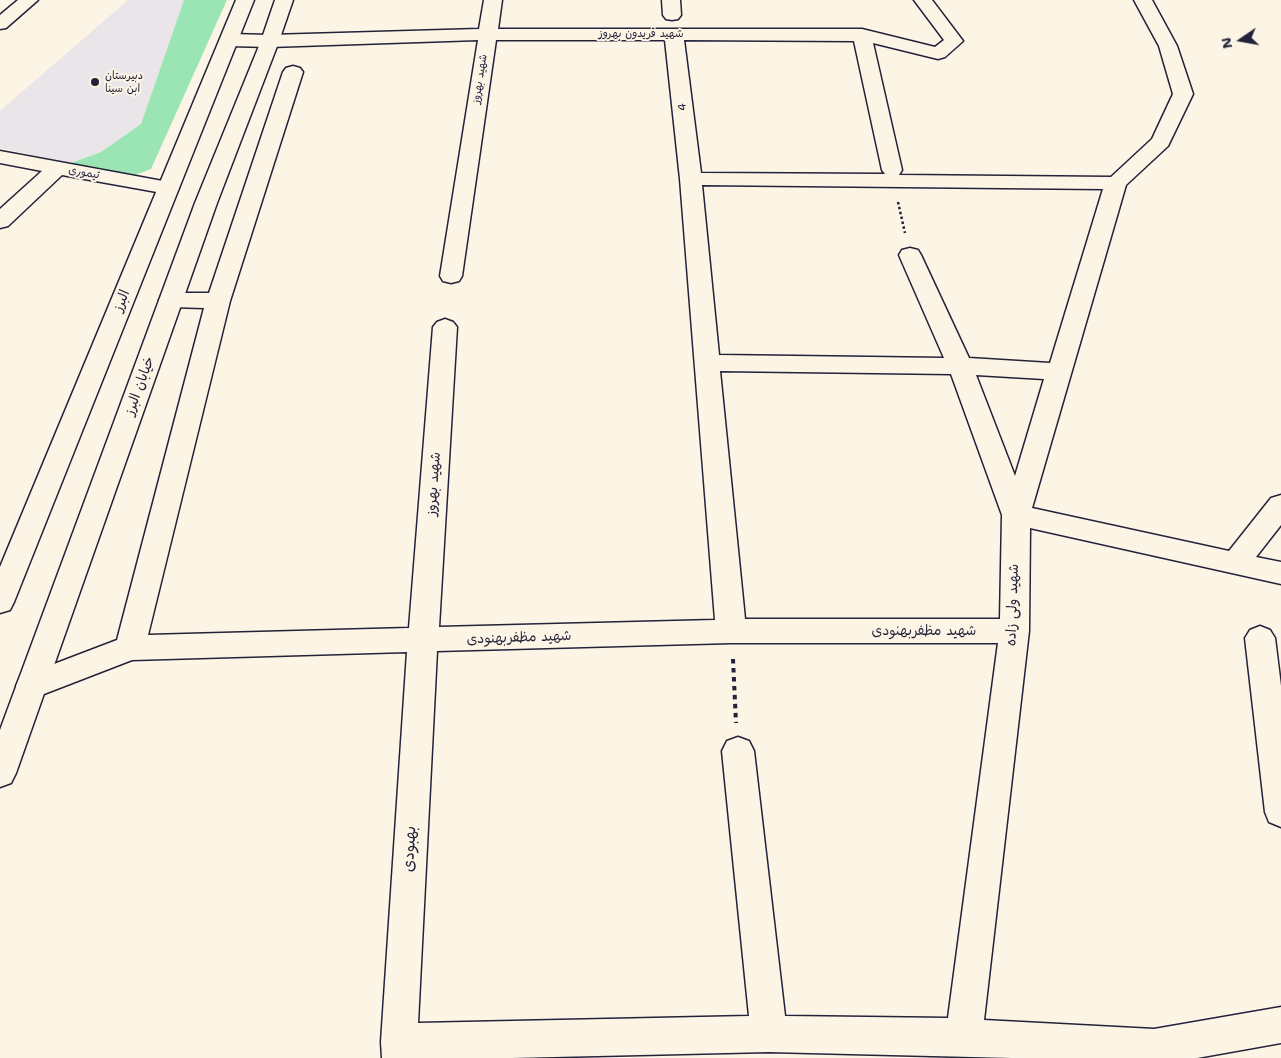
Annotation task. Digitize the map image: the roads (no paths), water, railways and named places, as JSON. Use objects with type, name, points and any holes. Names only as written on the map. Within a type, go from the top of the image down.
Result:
[{"type":"street","points":[[0,24],[29,0]]},
{"type":"street","name":"البرز","points":[[0,602],[245,0]]},
{"type":"street","name":"خیابان البرز","points":[[0,773],[206,203],[270,41],[284,0]]},
{"type":"street","name":"شهید بهروز","points":[[450,276],[493,0]]},
{"type":"street","name":"شهید فریدون بهروز","points":[[230,40],[270,41],[487,34],[673,17],[862,35],[938,53],[954,41],[923,0]]},
{"type":"street","points":[[691,179],[892,175],[1116,183],[1160,142],[1183,94],[1168,46],[1143,0]]},
{"type":"street","name":"4","points":[[673,17],[691,179],[731,631]]},
{"type":"street","points":[[862,35],[892,175]]},
{"type":"street","points":[[130,648],[218,301],[293,72]]},
{"type":"street","name":"تیموری","points":[[0,157],[168,188]]},
{"type":"street","points":[[0,221],[57,168]]},
{"type":"street","name":"شهید ولی زاده","points":[[964,1037],[1014,631],[1016,515],[1116,183]]},
{"type":"street","points":[[910,255],[960,366],[1016,515],[1281,573]]},
{"type":"street","points":[[171,300],[218,301]]},
{"type":"street","name":"شهید بهروز","points":[[423,640],[445,327]]},
{"type":"street","points":[[708,364],[960,366],[1059,372]]},
{"type":"street","points":[[1235,564],[1281,505]]},
{"type":"street","name":"شهید مظفربهنودی","points":[[32,686],[130,648],[731,631],[1014,631]]},
{"type":"street","points":[[1260,638],[1280,798]]},
{"type":"street","name":"بهبودی","points":[[400,1050],[423,640]]},
{"type":"street","points":[[738,751],[769,1034]]},
{"type":"street","points":[[400,1050],[769,1034],[964,1037],[1157,1053],[1281,1025]]},
{"type":"place","name":"دبیرستان ابن سینا","points":[[95,82]]}]
